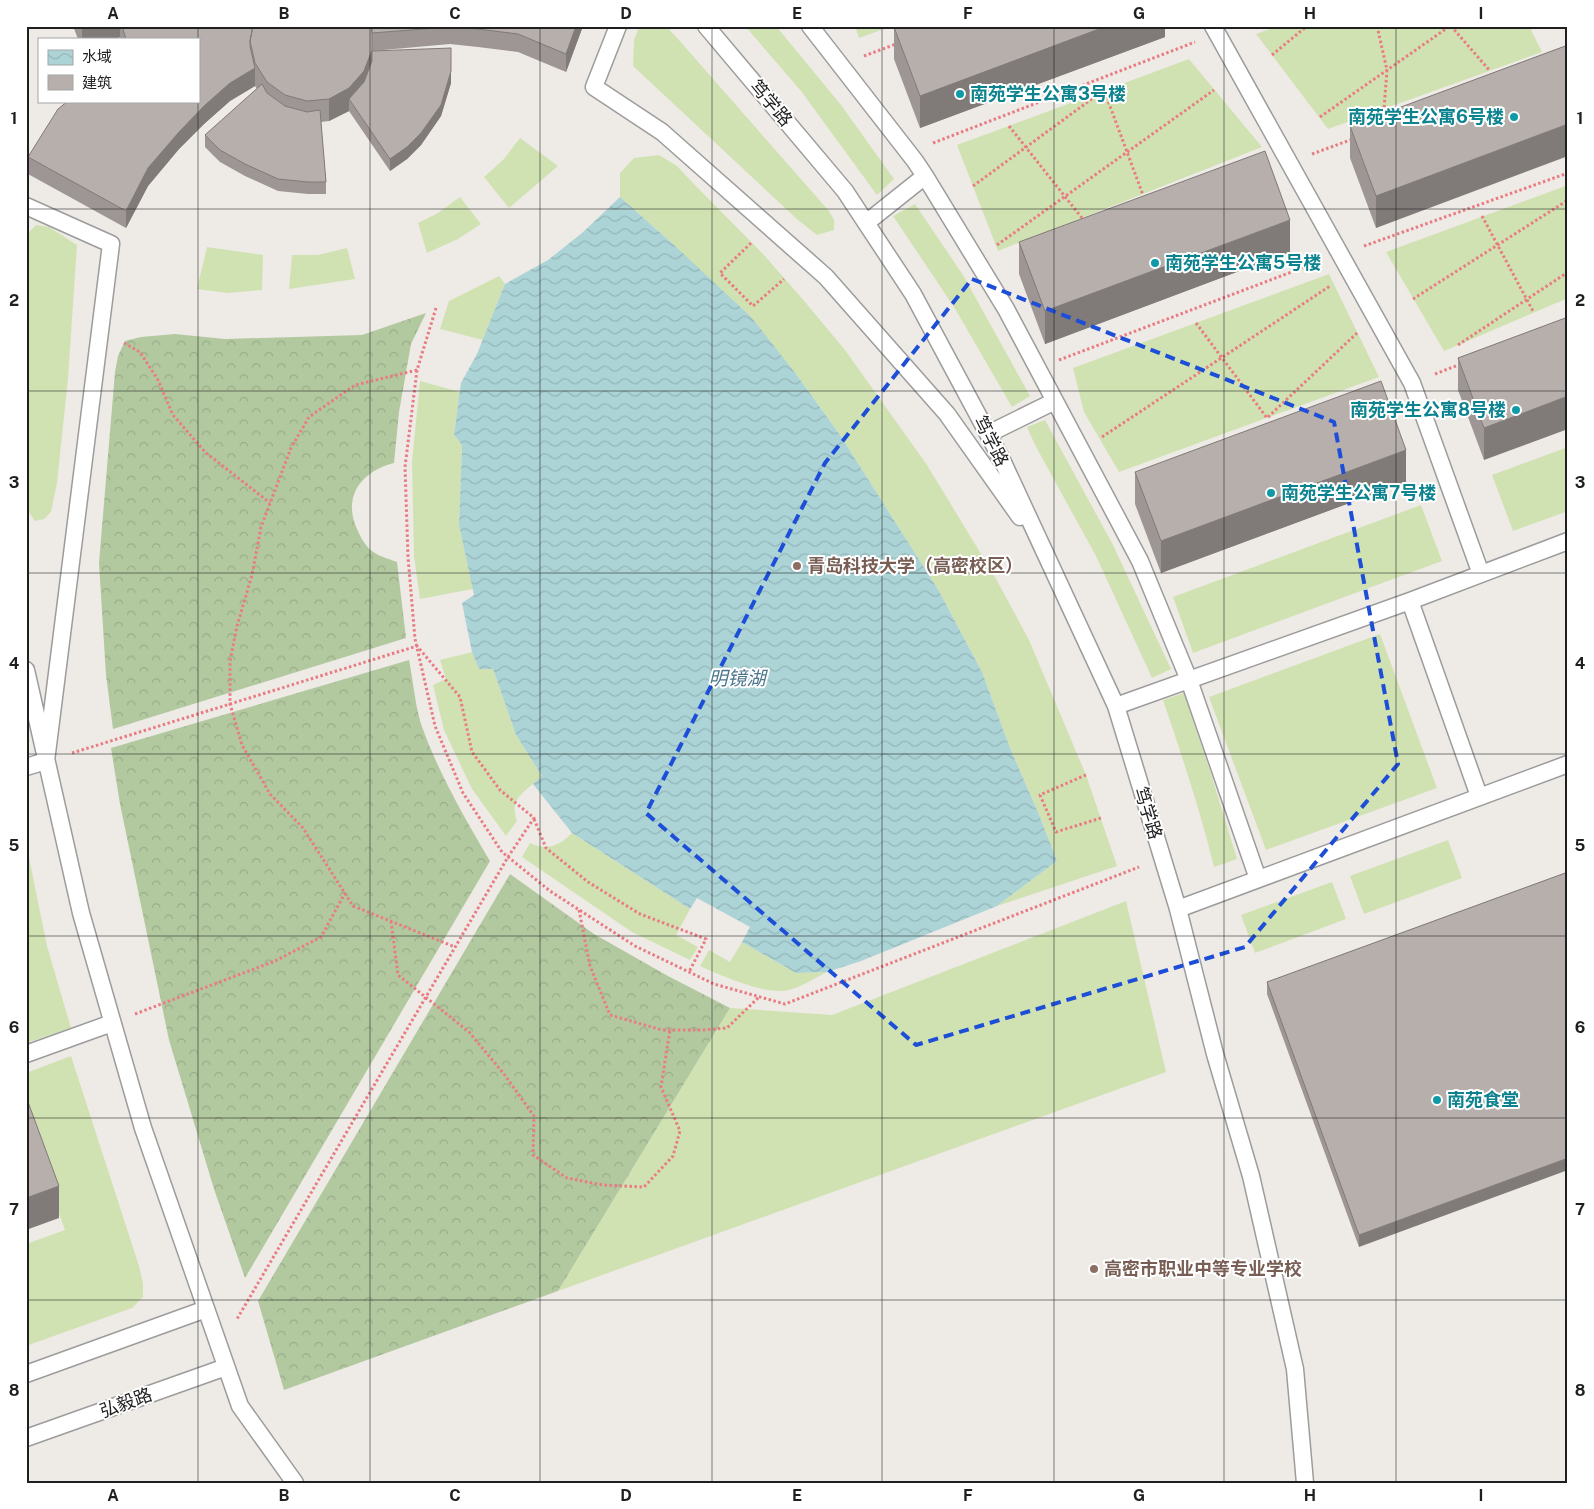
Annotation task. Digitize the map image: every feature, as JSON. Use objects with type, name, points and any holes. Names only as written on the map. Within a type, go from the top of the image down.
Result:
[{"type":"lane","points":[[618,26],[594,87],[662,132],[826,277],[947,414],[1044,552]]},
{"type":"lane","name":"笃学路","points":[[706,26],[845,191],[913,294],[1001,458],[1116,706],[1178,909],[1216,1054],[1251,1176],[1296,1369],[1305,1483]]},
{"type":"lane","points":[[810,26],[925,176],[1006,309],[1140,561],[1189,680],[1258,879]]},
{"type":"lane","points":[[1216,30],[1412,382],[1481,574]]},
{"type":"lane","points":[[866,222],[925,176]]},
{"type":"lane","points":[[26,206],[111,244],[46,761]]},
{"type":"lane","points":[[988,434],[1055,401]]},
{"type":"lane","points":[[1116,706],[1410,601],[1568,541]]},
{"type":"lane","points":[[1410,601],[1479,796]]},
{"type":"lane","points":[[26,670],[81,913],[142,1128],[240,1406],[295,1483]]},
{"type":"lane","points":[[26,767],[46,761]]},
{"type":"lane","points":[[1178,909],[1568,764]]},
{"type":"lane","points":[[26,1054],[112,1023]]},
{"type":"lane","points":[[26,1374],[206,1309]]},
{"type":"lane","name":"弘毅路","points":[[26,1438],[226,1367]]},
{"type":"path","points":[[1272,55],[1307,26]]},
{"type":"path","points":[[1377,26],[1387,70],[1384,109]]},
{"type":"path","points":[[1320,117],[1451,26],[1490,71]]},
{"type":"path","points":[[1564,26],[1568,34]]},
{"type":"path","points":[[915,161],[929,145],[1216,30]]},
{"type":"path","points":[[840,64],[900,42]]},
{"type":"path","points":[[973,186],[1104,90],[1143,195]]},
{"type":"path","points":[[996,246],[1214,90]]},
{"type":"path","points":[[1009,126],[1082,218]]},
{"type":"path","points":[[1038,368],[1340,254],[1568,173]]},
{"type":"path","points":[[1413,299],[1568,200]]},
{"type":"path","points":[[1482,216],[1534,312]]},
{"type":"path","points":[[752,243],[720,273],[753,306],[784,278]]},
{"type":"path","points":[[1458,345],[1568,272]]},
{"type":"path","points":[[1099,438],[1334,284]]},
{"type":"path","points":[[436,308],[417,370],[405,467],[408,557],[417,646],[435,726],[463,793],[502,852],[550,891],[635,946],[689,972],[714,984],[785,1004],[1162,858]]},
{"type":"path","points":[[1196,323],[1267,418],[1358,333]]},
{"type":"path","points":[[100,329],[140,352],[158,380],[172,415],[205,452],[270,503]]},
{"type":"path","points":[[1412,382],[1467,362]]},
{"type":"path","points":[[417,370],[355,385],[309,417],[292,448],[261,527],[252,575],[237,626],[230,661],[230,704],[242,745],[270,794],[303,828],[353,906],[455,947]]},
{"type":"path","points":[[46,761],[417,646]]},
{"type":"path","points":[[417,646],[460,697],[472,752],[500,790],[534,818],[546,848],[588,882],[640,914],[706,939],[689,972]]},
{"type":"path","points":[[1086,775],[1040,795],[1056,832],[1101,818]]},
{"type":"path","points":[[219,1349],[508,857],[534,818]]},
{"type":"path","points":[[112,1023],[275,960],[321,937],[345,893]]},
{"type":"path","points":[[579,910],[590,966],[610,1015],[662,1030],[727,1028],[759,997]]},
{"type":"path","points":[[391,920],[398,975],[469,1032],[504,1074],[534,1116],[533,1154],[567,1178],[603,1185],[644,1187],[673,1156],[680,1131],[662,1088],[670,1030]]},
{"type":"highlighted area","points":[[972,279],[1334,422],[1398,764],[1245,947],[916,1045],[646,813],[825,463]]},
{"type":"green space","points":[[647,26],[666,26],[678,39],[829,211],[834,220],[834,230],[817,235],[798,220],[633,66],[634,40],[638,30]]},
{"type":"green space","points":[[745,26],[776,26],[841,105],[894,179],[877,195],[801,91]]},
{"type":"green space","points":[[855,26],[892,26],[859,38]]},
{"type":"green space","points":[[1278,26],[1529,26],[1542,52],[1328,129],[1256,34]]},
{"type":"green space","points":[[1189,59],[1262,147],[998,251],[957,145]]},
{"type":"green space","points":[[520,138],[558,166],[509,208],[484,177],[503,160]]},
{"type":"green space","points":[[659,155],[677,166],[764,255],[805,302],[845,350],[927,465],[995,577],[1029,640],[1086,775],[1117,866],[997,906],[1057,861],[1010,748],[982,672],[939,591],[840,435],[796,374],[673,244],[620,197],[620,173],[634,158]]},
{"type":"green space","points":[[1568,185],[1568,298],[1444,351],[1386,252]]},
{"type":"green space","points":[[460,197],[481,224],[458,239],[427,253],[418,223],[438,213]]},
{"type":"green space","points":[[915,204],[963,275],[1030,396],[1012,407],[954,307],[893,216]]},
{"type":"green space","points":[[36,225],[49,227],[77,245],[68,379],[57,483],[51,512],[44,519],[35,521],[26,508],[26,235]]},
{"type":"green space","points":[[207,247],[263,255],[262,290],[228,293],[197,289]]},
{"type":"green space","points":[[347,248],[355,279],[289,289],[292,255],[318,255]]},
{"type":"green space","points":[[1329,274],[1379,377],[1119,472],[1084,412],[1073,368]]},
{"type":"green space","points":[[499,276],[505,284],[483,340],[440,329],[449,301]]},
{"type":"green space","points":[[426,313],[411,344],[399,412],[394,463],[373,472],[364,479],[354,496],[352,506],[357,529],[366,546],[377,554],[397,562],[406,638],[113,729],[106,675],[99,563],[115,372],[118,356],[125,341],[141,337],[175,334],[225,339],[362,335]]},
{"type":"green space","points":[[420,381],[460,392],[454,435],[462,445],[459,525],[473,589],[420,599],[414,556],[412,462]]},
{"type":"green space","points":[[1045,420],[1113,545],[1171,669],[1152,678],[1096,556],[1027,427]]},
{"type":"green space","points":[[1568,447],[1568,511],[1513,531],[1492,475]]},
{"type":"green space","points":[[1421,505],[1442,561],[1193,653],[1173,597]]},
{"type":"green space","points":[[1380,634],[1437,788],[1266,850],[1209,697]]},
{"type":"green space","points":[[472,652],[479,669],[493,669],[516,735],[542,776],[520,795],[517,800],[515,813],[517,821],[506,836],[472,789],[444,730],[433,685],[446,679],[440,660]]},
{"type":"green space","points":[[409,660],[419,716],[428,742],[452,794],[490,861],[245,1278],[214,1189],[169,1040],[120,804],[111,748]]},
{"type":"green space","points":[[1184,693],[1237,859],[1214,867],[1197,804],[1163,700]]},
{"type":"green space","points":[[572,833],[690,909],[676,935],[698,947],[690,960],[632,932],[522,857],[530,843],[542,847],[552,846],[563,841]]},
{"type":"green space","points":[[1448,840],[1462,878],[1364,914],[1350,876]]},
{"type":"green space","points":[[26,843],[47,946],[71,1028],[26,1043]]},
{"type":"green space","points":[[510,874],[594,934],[668,976],[730,1008],[558,1291],[284,1390],[258,1301]]},
{"type":"green space","points":[[1332,882],[1346,919],[1255,953],[1241,915]]},
{"type":"green space","points":[[1126,901],[1166,1072],[558,1291],[730,1008],[832,1015]]},
{"type":"green space","points":[[742,942],[796,973],[827,972],[798,987],[779,991],[744,984],[700,966],[709,950],[730,962]]},
{"type":"green space","points":[[71,1056],[139,1266],[143,1283],[143,1297],[132,1308],[26,1346],[26,1244],[65,1230],[26,1122],[26,1073]]},
{"type":"water","name":"明镜湖","points":[[620,197],[752,318],[796,374],[840,435],[939,591],[982,672],[1010,748],[1057,861],[997,906],[861,961],[827,972],[796,973],[742,942],[750,927],[697,898],[690,909],[572,833],[533,784],[542,776],[516,735],[493,669],[479,669],[472,652],[462,603],[474,595],[459,525],[462,445],[454,435],[461,383],[477,354],[505,284],[548,260],[582,233]]},
{"type":"building","points":[[122,26],[253,26],[250,46],[255,68],[230,83],[179,132],[148,168],[126,211],[28,157],[58,109],[67,102],[200,102],[200,38],[126,38]]},
{"type":"building","points":[[253,26],[371,26],[372,50],[364,71],[349,88],[329,99],[307,101],[285,95],[267,82],[255,63],[250,41]]},
{"type":"building","points":[[371,26],[576,26],[566,54],[518,34],[450,27],[372,33]]},
{"type":"building","points":[[1107,26],[920,96],[894,27]]},
{"type":"building","points":[[1568,45],[1568,124],[1376,196],[1350,126]]},
{"type":"building","points":[[451,48],[451,71],[441,105],[421,133],[407,147],[390,159],[349,99],[364,82],[372,61],[372,51]]},
{"type":"building","points":[[262,84],[267,93],[285,106],[307,112],[320,110],[326,182],[278,179],[220,150],[205,135]]},
{"type":"building","points":[[1265,151],[1290,220],[1045,311],[1019,242]]},
{"type":"building","points":[[1568,317],[1568,396],[1484,428],[1458,358]]},
{"type":"building","points":[[1381,381],[1406,450],[1161,541],[1135,472]]},
{"type":"building","name":"南苑食堂","points":[[1568,872],[1568,1158],[1359,1235],[1267,982]]},
{"type":"building","points":[[28,1102],[59,1186],[26,1198],[26,1103]]},
{"type":"place","name":"南苑学生公寓3号楼","points":[[960,94]]},
{"type":"place","name":"南苑学生公寓6号楼","points":[[1514,117]]},
{"type":"place","name":"南苑学生公寓5号楼","points":[[1155,263]]},
{"type":"place","name":"南苑学生公寓8号楼","points":[[1516,410]]},
{"type":"place","name":"南苑学生公寓7号楼","points":[[1271,493]]},
{"type":"place","name":"青岛科技大学（高密校区）","points":[[797,566]]},
{"type":"place","name":"南苑食堂","points":[[1437,1100]]},
{"type":"place","name":"高密市职业中等专业学校","points":[[1094,1269]]}]
